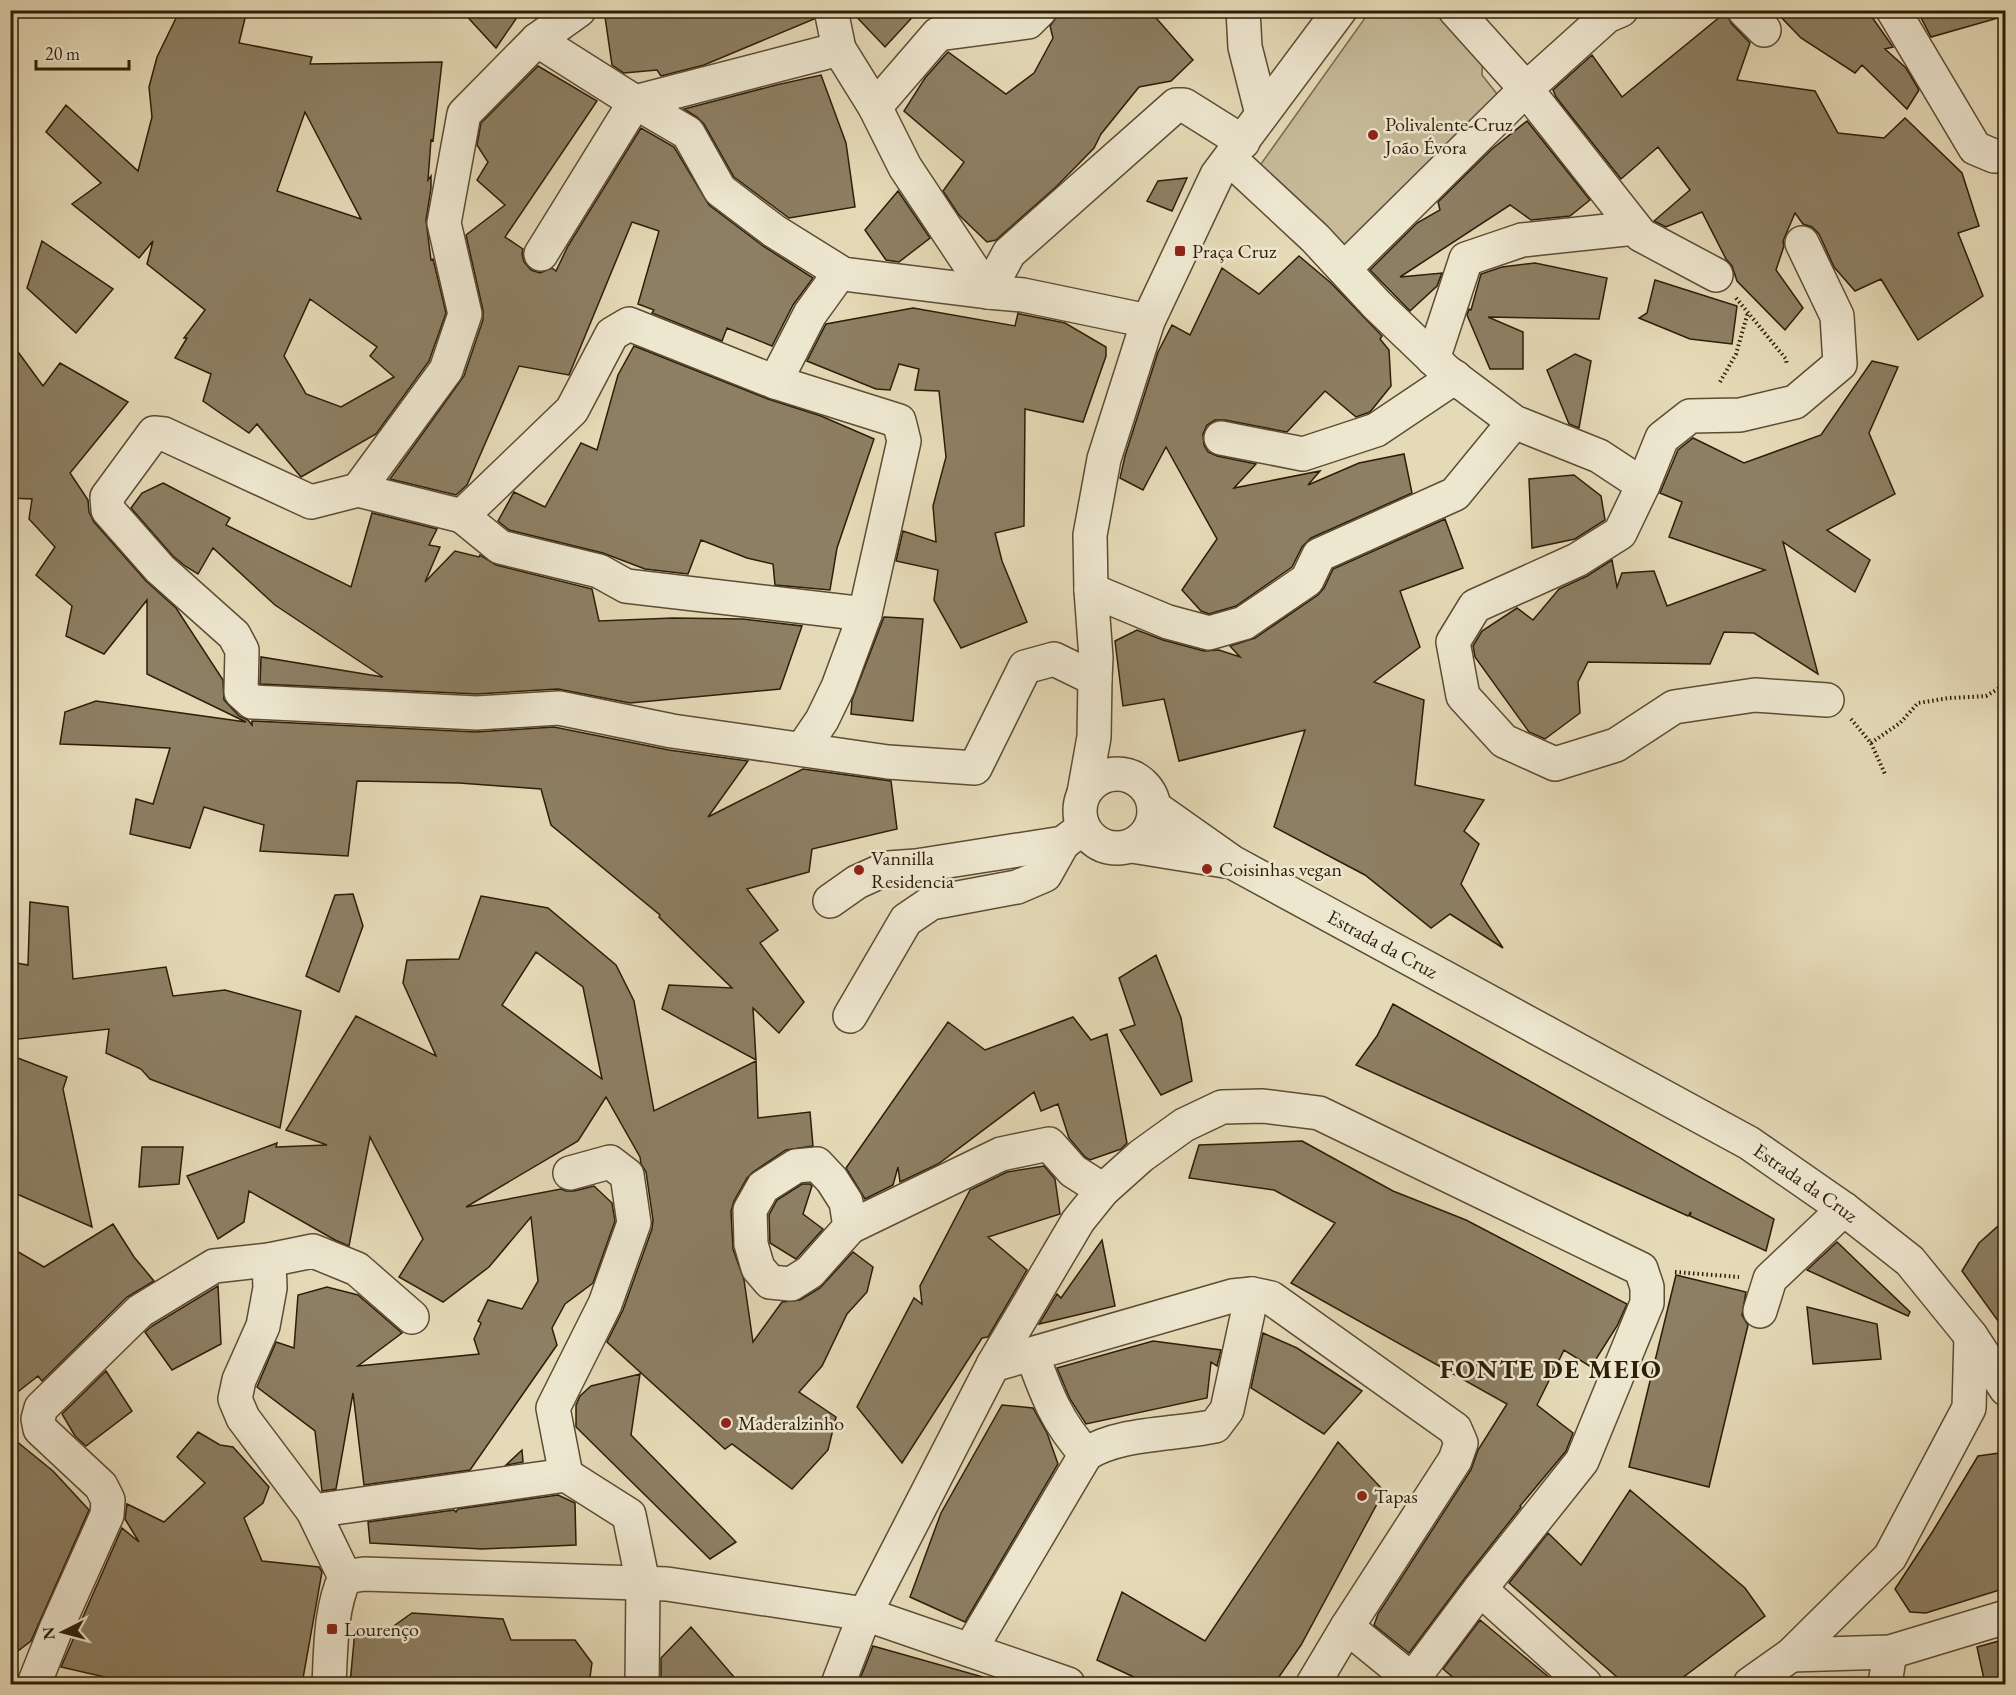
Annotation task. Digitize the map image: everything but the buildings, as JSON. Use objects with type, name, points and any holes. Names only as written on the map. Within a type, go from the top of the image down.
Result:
[{"type":"street","points":[[358,490],[446,370],[465,314],[444,223],[464,114],[537,40],[579,10]]},
{"type":"street","points":[[875,107],[938,33],[1028,22],[1040,10]]},
{"type":"street","points":[[1243,10],[1245,47],[1262,114]]},
{"type":"street","points":[[850,1016],[906,920],[931,903],[1017,886],[1045,875],[1073,836],[1084,793],[1094,737],[1095,669],[1090,590],[1090,536],[1104,459],[1148,321],[1217,175],[1340,10]]},
{"type":"street","points":[[1455,10],[1526,89],[1641,235],[1716,275]]},
{"type":"street","points":[[1344,269],[1526,89],[1607,16],[1621,10]]},
{"type":"street","points":[[1893,10],[1975,148],[1994,156],[2006,156]]},
{"type":"street","points":[[541,254],[635,102],[836,22],[905,167],[988,292]]},
{"type":"street","points":[[537,40],[688,133],[720,190],[774,231],[843,274],[1023,295],[1148,321]]},
{"type":"street","points":[[988,292],[1010,254],[1176,105],[1184,105],[1236,151],[1377,305],[1444,368],[1514,422],[1599,456],[1643,485]]},
{"type":"street","points":[[1221,438],[1303,454],[1376,430],[1444,368],[1466,259],[1522,240],[1635,228]]},
{"type":"street","points":[[1802,243],[1837,316],[1839,364],[1795,402],[1740,415],[1690,416],[1662,438],[1620,533],[1577,560],[1475,606],[1453,642],[1462,696],[1504,741],[1555,764],[1616,745],[1674,707],[1755,695],[1827,700]]},
{"type":"street","points":[[775,382],[810,314],[836,278],[843,274]]},
{"type":"street","points":[[462,516],[572,410],[612,334],[629,324],[775,382],[899,421],[904,441],[865,614],[838,687],[822,720],[803,748]]},
{"type":"street","points":[[1090,590],[1168,622],[1209,633],[1244,623],[1307,580],[1319,555],[1455,494],[1514,422]]},
{"type":"street","points":[[865,614],[626,586],[599,570],[500,548],[462,516],[358,490],[311,502],[164,434],[154,433],[106,497],[108,510],[160,569],[234,635],[242,650],[241,692],[252,702],[477,713],[559,708],[672,731],[888,762],[975,768],[1025,667],[1054,659],[1095,669]]},
{"type":"street","points":[[1095,669],[1124,774]]},
{"type":"street","points":[[830,901],[857,882],[888,868],[916,866],[1073,836],[1109,848],[1121,849],[1132,846],[1149,830],[1154,807],[1144,786],[1135,779],[1124,774],[1101,777],[1084,793]]},
{"type":"street","name":"Estrada da Cruz","points":[[1154,807],[1232,862],[1749,1143],[1844,1209],[1910,1261],[1971,1336],[2006,1389]]},
{"type":"street","name":"Estrada da Cruz","points":[[1132,846],[1232,862]]},
{"type":"street","points":[[838,1684],[865,1614],[993,1365],[1078,1221],[1103,1190],[1141,1156],[1184,1125],[1222,1107],[1263,1106],[1319,1113],[1641,1269],[1647,1287],[1647,1303],[1582,1461],[1480,1589],[1414,1682],[1347,1627]]},
{"type":"street","points":[[850,1227],[1001,1154],[1049,1144],[1073,1171],[1103,1190]]},
{"type":"street","points":[[566,1475],[553,1408],[605,1304],[634,1223],[627,1175],[610,1162],[570,1173]]},
{"type":"street","points":[[1760,1311],[1770,1280],[1844,1209]]},
{"type":"street","points":[[34,1684],[107,1515],[108,1500],[101,1486],[40,1429],[38,1419],[41,1408],[140,1311],[214,1266],[269,1260],[313,1251],[357,1269],[412,1317]]},
{"type":"street","points":[[269,1260],[270,1288],[263,1326],[239,1380],[235,1399],[243,1418],[313,1510],[345,1577]]},
{"type":"street","points":[[993,1365],[1232,1296],[1252,1294],[1271,1298],[1455,1428],[1461,1443],[1455,1460],[1347,1627],[1313,1684]]},
{"type":"street","points":[[970,1650],[1086,1454],[1100,1446],[1133,1438],[1215,1426],[1227,1410],[1252,1294]]},
{"type":"street","points":[[1750,1684],[1791,1655],[1890,1557],[1969,1408],[1971,1336]]},
{"type":"street","points":[[1032,1354],[1047,1395],[1069,1436],[1086,1454]]},
{"type":"street","points":[[313,1510],[566,1475],[629,1515],[643,1583],[642,1684]]},
{"type":"street","points":[[345,1577],[364,1574],[667,1584],[865,1614],[1068,1684]]},
{"type":"street","points":[[329,1684],[332,1629],[338,1592],[345,1577]]},
{"type":"street","points":[[1480,1589],[1585,1684]]},
{"type":"street","points":[[1791,1655],[1890,1652],[2006,1617]]},
{"type":"street","points":[[1885,1684],[1890,1652]]},
{"type":"path","points":[[1716,275],[1786,359],[1795,402]]},
{"type":"path","points":[[1702,416],[1736,354],[1748,311]]},
{"type":"path","points":[[1871,743],[1900,723],[1918,703],[1986,696],[2006,684]]},
{"type":"path","points":[[1827,700],[1846,713],[1871,743],[1885,774]]},
{"type":"path","points":[[1641,1269],[1770,1280]]},
{"type":"shaded area","name":"Polivalente-Cruz João Évora","points":[[1370,11],[1441,11],[1483,49],[1482,75],[1501,99],[1346,256],[1256,171]]},
{"type":"place","name":"Polivalente-Cruz João Évora","points":[[1373,135]]},
{"type":"place","name":"Praça Cruz","points":[[1180,251]]},
{"type":"place","name":"Coisinhas vegan","points":[[1207,869]]},
{"type":"place","name":"Vannilla Residencia","points":[[859,870]]},
{"type":"place","name":"Maderalzinho","points":[[726,1423]]},
{"type":"place","name":"Tapas","points":[[1362,1496]]},
{"type":"place","name":"Lourenço","points":[[332,1629]]},
{"type":"district","name":"FONTE DE MEIO","points":[[1551,1369]]}]
